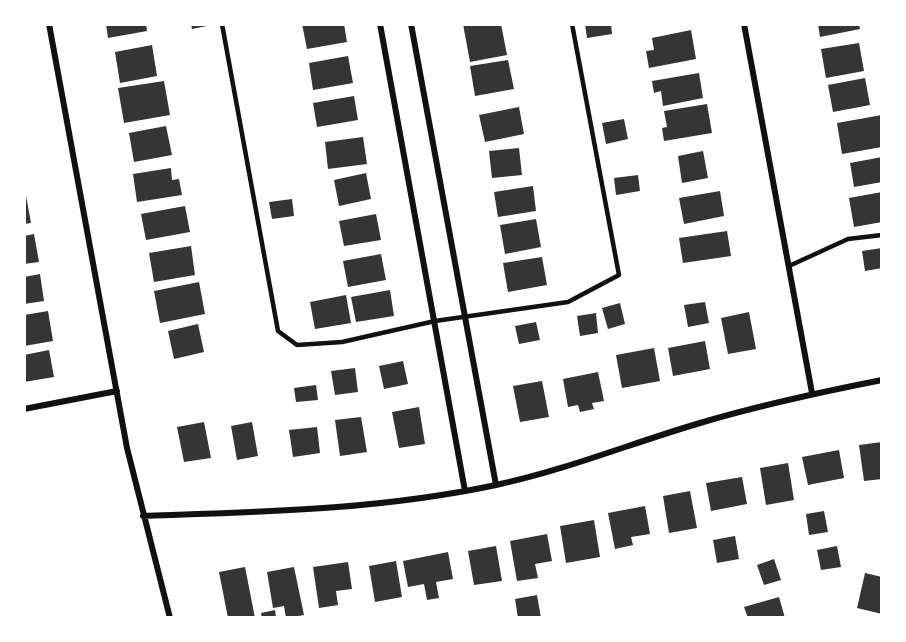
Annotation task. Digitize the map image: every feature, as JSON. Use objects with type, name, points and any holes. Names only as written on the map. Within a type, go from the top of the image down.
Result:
[{"type":"street","points":[[49,24],[117,391],[143,516],[170,618]]},
{"type":"street","points":[[380,24],[465,491]]},
{"type":"street","points":[[411,24],[496,485]]},
{"type":"street","points":[[744,24],[812,393]]},
{"type":"street","points":[[143,516],[369,506],[465,491],[569,466],[699,423],[812,393],[882,380]]},
{"type":"street","points":[[24,409],[117,391]]},
{"type":"lane","points":[[222,24],[278,331],[297,345],[342,342],[435,321],[568,302],[619,275],[572,24]]},
{"type":"lane","points":[[789,266],[848,239],[882,235]]},
{"type":"building","points":[[106,24],[146,24],[147,31],[108,38]]},
{"type":"building","points":[[191,24],[212,24],[212,25],[192,29]]},
{"type":"building","points":[[302,24],[344,24],[347,42],[307,49]]},
{"type":"building","points":[[463,24],[501,24],[507,55],[470,62]]},
{"type":"building","points":[[585,24],[611,24],[612,34],[587,38]]},
{"type":"building","points":[[818,24],[859,24],[860,29],[820,37]]},
{"type":"building","points":[[691,30],[696,59],[649,68],[646,51],[654,50],[652,38]]},
{"type":"building","points":[[859,43],[864,71],[826,78],[821,49]]},
{"type":"building","points":[[152,45],[157,76],[120,83],[115,52]]},
{"type":"building","points":[[348,56],[353,83],[313,90],[309,63]]},
{"type":"building","points":[[508,60],[514,89],[475,96],[470,66]]},
{"type":"building","points":[[699,73],[703,98],[663,106],[661,91],[654,93],[652,81]]},
{"type":"building","points":[[865,78],[870,105],[833,112],[828,85]]},
{"type":"building","points":[[164,81],[170,115],[124,123],[118,88]]},
{"type":"building","points":[[354,96],[358,120],[317,127],[313,103]]},
{"type":"building","points":[[707,104],[712,133],[664,141],[662,128],[667,127],[664,111]]},
{"type":"building","points":[[519,107],[524,134],[485,142],[479,115]]},
{"type":"building","points":[[882,115],[882,147],[842,154],[837,123]]},
{"type":"building","points":[[624,119],[628,139],[606,144],[602,123]]},
{"type":"building","points":[[166,126],[172,155],[134,162],[129,133]]},
{"type":"building","points":[[363,137],[367,164],[328,169],[325,142]]},
{"type":"building","points":[[519,148],[522,175],[492,178],[489,151]]},
{"type":"building","points":[[703,151],[708,178],[682,183],[678,156]]},
{"type":"building","points":[[882,157],[882,182],[854,187],[850,163]]},
{"type":"building","points":[[171,168],[172,180],[179,179],[182,195],[137,202],[133,174]]},
{"type":"building","points":[[366,173],[371,199],[339,206],[334,180]]},
{"type":"building","points":[[638,175],[640,191],[616,195],[614,178]]},
{"type":"building","points":[[533,186],[536,211],[498,217],[494,192]]},
{"type":"building","points":[[24,191],[31,223],[24,224]]},
{"type":"building","points":[[720,191],[724,216],[684,224],[679,198]]},
{"type":"building","points":[[882,192],[882,222],[854,227],[849,198]]},
{"type":"building","points":[[292,199],[294,216],[272,219],[269,202]]},
{"type":"building","points":[[185,206],[190,232],[146,240],[141,214]]},
{"type":"building","points":[[376,214],[381,240],[344,246],[339,221]]},
{"type":"building","points":[[536,219],[541,247],[505,254],[500,225]]},
{"type":"building","points":[[727,231],[731,256],[683,263],[679,238]]},
{"type":"building","points":[[34,234],[39,262],[24,264],[24,236]]},
{"type":"building","points":[[191,246],[195,275],[154,282],[149,253]]},
{"type":"building","points":[[882,248],[882,268],[865,271],[862,251]]},
{"type":"building","points":[[381,254],[386,280],[348,287],[343,261]]},
{"type":"building","points":[[542,257],[547,285],[508,292],[503,263]]},
{"type":"building","points":[[40,274],[44,301],[24,304],[24,277]]},
{"type":"building","points":[[199,282],[205,314],[160,323],[154,291]]},
{"type":"building","points":[[390,290],[394,316],[356,322],[351,297]]},
{"type":"building","points":[[346,295],[351,323],[315,329],[310,302]]},
{"type":"building","points":[[705,302],[709,323],[688,327],[684,305]]},
{"type":"building","points":[[620,303],[625,324],[608,329],[602,308]]},
{"type":"building","points":[[48,311],[53,341],[24,346],[24,315]]},
{"type":"building","points":[[749,312],[756,349],[728,354],[721,318]]},
{"type":"building","points":[[596,313],[598,333],[580,336],[577,316]]},
{"type":"building","points":[[536,322],[540,340],[519,344],[515,326]]},
{"type":"building","points":[[198,324],[204,352],[174,359],[168,331]]},
{"type":"building","points":[[705,341],[710,369],[673,376],[668,348]]},
{"type":"building","points":[[654,348],[660,381],[622,388],[616,355]]},
{"type":"building","points":[[49,350],[54,377],[24,382],[24,355]]},
{"type":"building","points":[[403,361],[408,384],[384,389],[379,366]]},
{"type":"building","points":[[355,368],[358,392],[335,395],[331,371]]},
{"type":"building","points":[[598,372],[604,401],[592,403],[594,409],[580,412],[578,405],[568,407],[563,379]]},
{"type":"building","points":[[542,381],[549,417],[520,422],[513,386]]},
{"type":"building","points":[[316,385],[318,400],[296,402],[294,388]]},
{"type":"building","points":[[419,407],[425,444],[399,448],[392,412]]},
{"type":"building","points":[[361,417],[367,452],[340,456],[335,420]]},
{"type":"building","points":[[204,422],[211,458],[184,462],[177,427]]},
{"type":"building","points":[[252,422],[258,456],[237,460],[231,426]]},
{"type":"building","points":[[317,427],[320,453],[293,457],[289,430]]},
{"type":"building","points":[[882,442],[882,479],[864,481],[859,445]]},
{"type":"building","points":[[839,450],[844,478],[808,485],[802,457]]},
{"type":"building","points":[[788,463],[794,500],[766,505],[760,468]]},
{"type":"building","points":[[742,477],[747,504],[711,511],[706,483]]},
{"type":"building","points":[[690,491],[697,528],[669,533],[663,496]]},
{"type":"building","points":[[645,506],[650,534],[631,537],[633,545],[615,549],[608,513]]},
{"type":"building","points":[[824,511],[828,532],[809,535],[806,514]]},
{"type":"building","points":[[594,520],[600,557],[566,563],[560,526]]},
{"type":"building","points":[[547,534],[552,561],[535,564],[538,578],[517,581],[510,541]]},
{"type":"building","points":[[735,536],[739,559],[717,563],[713,540]]},
{"type":"building","points":[[496,546],[502,581],[474,585],[468,551]]},
{"type":"building","points":[[837,546],[841,567],[821,570],[817,550]]},
{"type":"building","points":[[448,552],[453,579],[436,582],[439,598],[427,600],[424,584],[408,587],[403,561]]},
{"type":"building","points":[[774,559],[781,580],[764,585],[757,565]]},
{"type":"building","points":[[396,561],[402,597],[375,602],[369,566]]},
{"type":"building","points":[[348,562],[352,589],[336,591],[338,605],[319,608],[313,567]]},
{"type":"building","points":[[245,567],[255,618],[228,618],[219,572]]},
{"type":"building","points":[[294,567],[304,615],[286,618],[284,606],[273,608],[267,572]]},
{"type":"building","points":[[865,573],[882,577],[882,614],[857,608]]},
{"type":"building","points":[[537,595],[541,618],[518,618],[515,599]]},
{"type":"building","points":[[779,597],[785,618],[748,618],[744,607]]},
{"type":"building","points":[[275,610],[276,618],[262,618],[261,613]]}]
